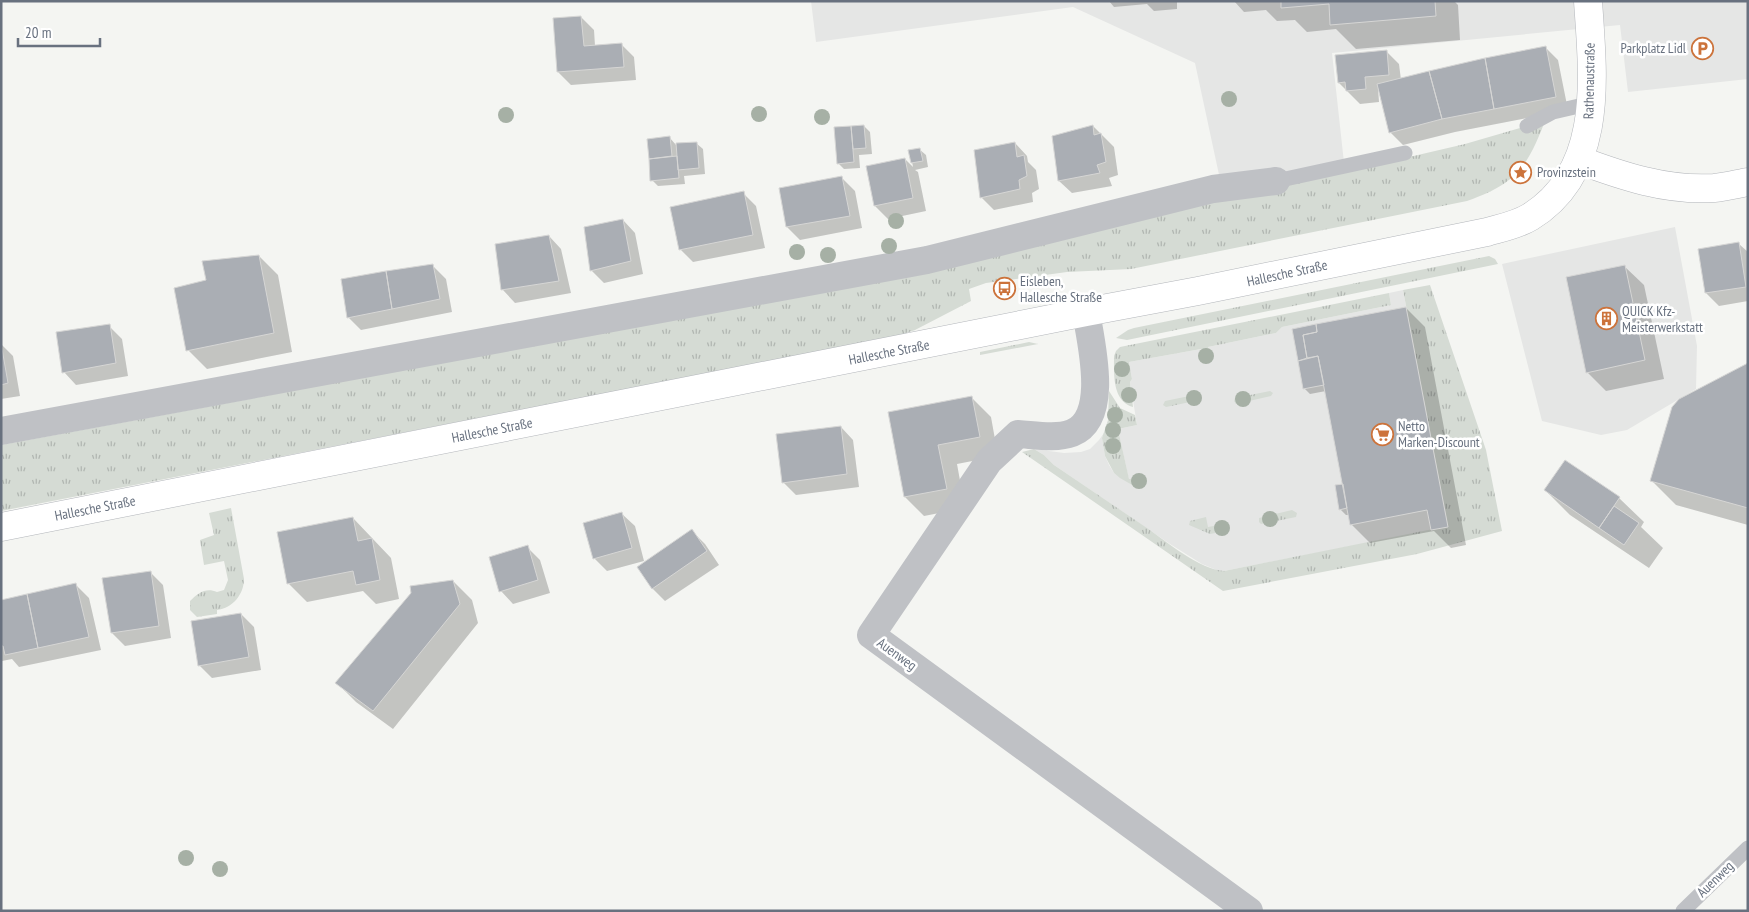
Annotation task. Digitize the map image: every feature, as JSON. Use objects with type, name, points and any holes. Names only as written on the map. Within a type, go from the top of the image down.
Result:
[{"type":"main road","name":"Rathenaustraße","points":[[1578,160],[1588,126],[1592,103],[1588,1]]},
{"type":"main road","points":[[1578,160],[1620,175],[1663,185],[1715,188],[1748,182]]},
{"type":"main road","name":"Hallesche Straße","points":[[1,527],[1086,312],[1198,292],[1486,232],[1518,223],[1551,200],[1569,178],[1578,160]]},
{"type":"street","points":[[1,431],[927,260],[1213,190],[1276,180]]},
{"type":"street","name":"Auenweg","points":[[1086,312],[1095,381],[1093,408],[1087,421],[1070,434],[1018,434],[989,461],[871,635],[1249,911]]},
{"type":"lane","points":[[1527,126],[1554,112],[1592,103]]},
{"type":"lane","points":[[1276,180],[1405,153]]},
{"type":"lane","name":"Auenweg","points":[[1683,911],[1748,848]]},
{"type":"shaded area","points":[[811,1],[1748,1],[1748,79],[1628,92],[1620,25],[1332,53],[1345,172],[1224,198],[1195,63],[1073,7],[816,42]]},
{"type":"shaded area","points":[[1675,227],[1697,346],[1696,389],[1627,430],[1601,435],[1542,421],[1502,264]]},
{"type":"shaded area","points":[[1403,290],[1448,527],[1219,571],[1202,564],[1170,544],[1054,465],[1044,455],[1034,449],[1064,453],[1081,452],[1090,449],[1104,433],[1102,438],[1105,456],[1109,465],[1114,473],[1132,485],[1143,477],[1129,480],[1118,429],[1137,425],[1130,382],[1132,379],[1129,362],[1201,349],[1204,360],[1211,359],[1208,347],[1276,333],[1282,327],[1391,305],[1389,293]]},
{"type":"green space","points":[[1547,116],[1534,147],[1519,170],[1499,187],[1467,201],[1131,269],[1067,272],[986,283],[969,289],[971,301],[915,330],[894,337],[1,511],[1,445],[265,396],[1345,172],[1465,144],[1527,126]]},
{"type":"green space","points":[[1489,256],[1495,259],[1498,264],[1127,340],[1116,338],[1134,328]]},
{"type":"green space","points":[[1430,285],[1486,450],[1502,531],[1417,554],[1223,591],[1022,452],[1034,449],[1044,455],[1054,465],[1184,554],[1204,565],[1224,571],[1448,526],[1403,290]]},
{"type":"green space","points":[[1389,293],[1391,305],[1282,327],[1276,333],[1208,347],[1211,360],[1209,362],[1206,362],[1201,349],[1129,362],[1133,407],[1126,404],[1118,393],[1114,378],[1114,356],[1120,347]]},
{"type":"green space","points":[[1029,342],[1038,344],[980,355],[980,352]]},
{"type":"green space","points":[[1109,391],[1120,408],[1135,415],[1137,425],[1118,429],[1129,479],[1146,478],[1146,483],[1132,485],[1120,478],[1114,473],[1105,456],[1102,438],[1108,420]]},
{"type":"green space","points":[[1270,391],[1273,393],[1271,396],[1236,404],[1234,401],[1235,398]]},
{"type":"green space","points":[[1199,394],[1202,397],[1200,400],[1166,407],[1163,405],[1165,401]]},
{"type":"green space","points":[[231,508],[244,579],[242,590],[233,603],[217,610],[217,614],[197,617],[190,610],[190,601],[202,592],[224,590],[228,580],[224,561],[204,565],[200,540],[214,535],[209,513]]},
{"type":"green space","points":[[1292,510],[1297,513],[1296,517],[1261,524],[1259,522],[1259,518]]},
{"type":"green space","points":[[1206,517],[1208,527],[1226,524],[1226,531],[1210,534],[1189,525],[1190,521]]},
{"type":"building","points":[[1281,1],[1435,1],[1436,16],[1330,25],[1329,4],[1281,8]]},
{"type":"building","points":[[581,16],[584,46],[622,43],[624,67],[557,72],[553,18]]},
{"type":"building","points":[[1546,46],[1556,97],[1494,109],[1485,58]]},
{"type":"building","points":[[1387,50],[1389,75],[1365,77],[1366,89],[1346,91],[1345,82],[1338,83],[1335,55]]},
{"type":"building","points":[[1485,58],[1494,109],[1442,119],[1429,71]]},
{"type":"building","points":[[1429,71],[1442,119],[1389,133],[1377,84]]},
{"type":"building","points":[[864,125],[866,148],[853,149],[851,126]]},
{"type":"building","points":[[1093,125],[1094,135],[1101,133],[1106,162],[1097,165],[1100,173],[1058,181],[1052,136]]},
{"type":"building","points":[[851,126],[854,162],[837,164],[834,127]]},
{"type":"building","points":[[670,136],[672,156],[649,159],[647,139]]},
{"type":"building","points":[[697,142],[699,168],[678,170],[676,143]]},
{"type":"building","points":[[1015,142],[1017,157],[1024,155],[1027,176],[1019,180],[1020,189],[980,198],[974,150]]},
{"type":"building","points":[[920,148],[923,161],[911,163],[908,150]]},
{"type":"building","points":[[677,156],[679,178],[650,181],[649,159]]},
{"type":"building","points":[[905,158],[913,198],[874,206],[866,166]]},
{"type":"building","points":[[842,176],[850,216],[786,227],[779,188]]},
{"type":"building","points":[[744,191],[753,235],[679,250],[670,207]]},
{"type":"building","points":[[623,219],[631,261],[590,271],[584,227]]},
{"type":"building","points":[[549,235],[559,281],[501,290],[495,244]]},
{"type":"building","points":[[1739,242],[1746,287],[1705,293],[1698,249]]},
{"type":"building","points":[[259,255],[274,333],[186,351],[174,288],[206,280],[202,261]]},
{"type":"building","points":[[433,264],[440,299],[392,309],[386,271]]},
{"type":"building","name":"QUICK Kfz- Meisterwerkstatt","points":[[1625,265],[1645,360],[1586,373],[1566,277]]},
{"type":"building","points":[[386,271],[392,309],[347,318],[341,279]]},
{"type":"building","name":"Netto Marken-Discount","points":[[1406,307],[1448,527],[1431,530],[1427,510],[1350,525],[1318,356],[1307,358],[1303,335],[1317,332],[1316,324]]},
{"type":"building","points":[[110,324],[116,363],[62,373],[56,332]]},
{"type":"building","points":[[1316,324],[1317,332],[1303,335],[1307,358],[1298,361],[1292,329]]},
{"type":"building","points":[[1,343],[8,383],[1,385]]},
{"type":"building","points":[[1318,356],[1324,385],[1303,389],[1298,361]]},
{"type":"building","points":[[1748,363],[1748,508],[1650,481],[1672,407],[1679,399]]},
{"type":"building","points":[[972,396],[980,437],[938,445],[947,489],[904,497],[888,412]]},
{"type":"building","points":[[841,426],[847,474],[782,483],[776,434]]},
{"type":"building","points":[[1565,460],[1620,497],[1599,528],[1544,490]]},
{"type":"building","points":[[1343,484],[1347,508],[1339,510],[1335,485]]},
{"type":"building","points":[[1614,506],[1639,523],[1624,545],[1599,528]]},
{"type":"building","points":[[622,512],[632,548],[593,559],[583,523]]},
{"type":"building","points":[[353,517],[358,541],[372,538],[380,580],[356,585],[353,571],[287,584],[277,532]]},
{"type":"building","points":[[692,529],[707,551],[652,589],[637,567]]},
{"type":"building","points":[[528,545],[538,580],[499,592],[489,557]]},
{"type":"building","points":[[151,571],[159,626],[111,633],[102,578]]},
{"type":"building","points":[[453,580],[460,604],[373,711],[335,683],[411,593],[410,586]]},
{"type":"building","points":[[76,583],[89,637],[38,648],[27,594]]},
{"type":"building","points":[[27,594],[38,648],[5,655],[3,646],[1,646],[1,600]]},
{"type":"building","points":[[241,613],[249,657],[198,666],[191,621]]},
{"type":"place","name":"Parkplatz Lidl","points":[[1702,48]]},
{"type":"place","name":"Provinzstein","points":[[1521,172]]},
{"type":"place","name":"Eisleben, Hallesche Straße","points":[[1004,289]]},
{"type":"place","name":"QUICK Kfz- Meisterwerkstatt","points":[[1606,319]]},
{"type":"place","name":"Netto Marken-Discount","points":[[1382,434]]}]
